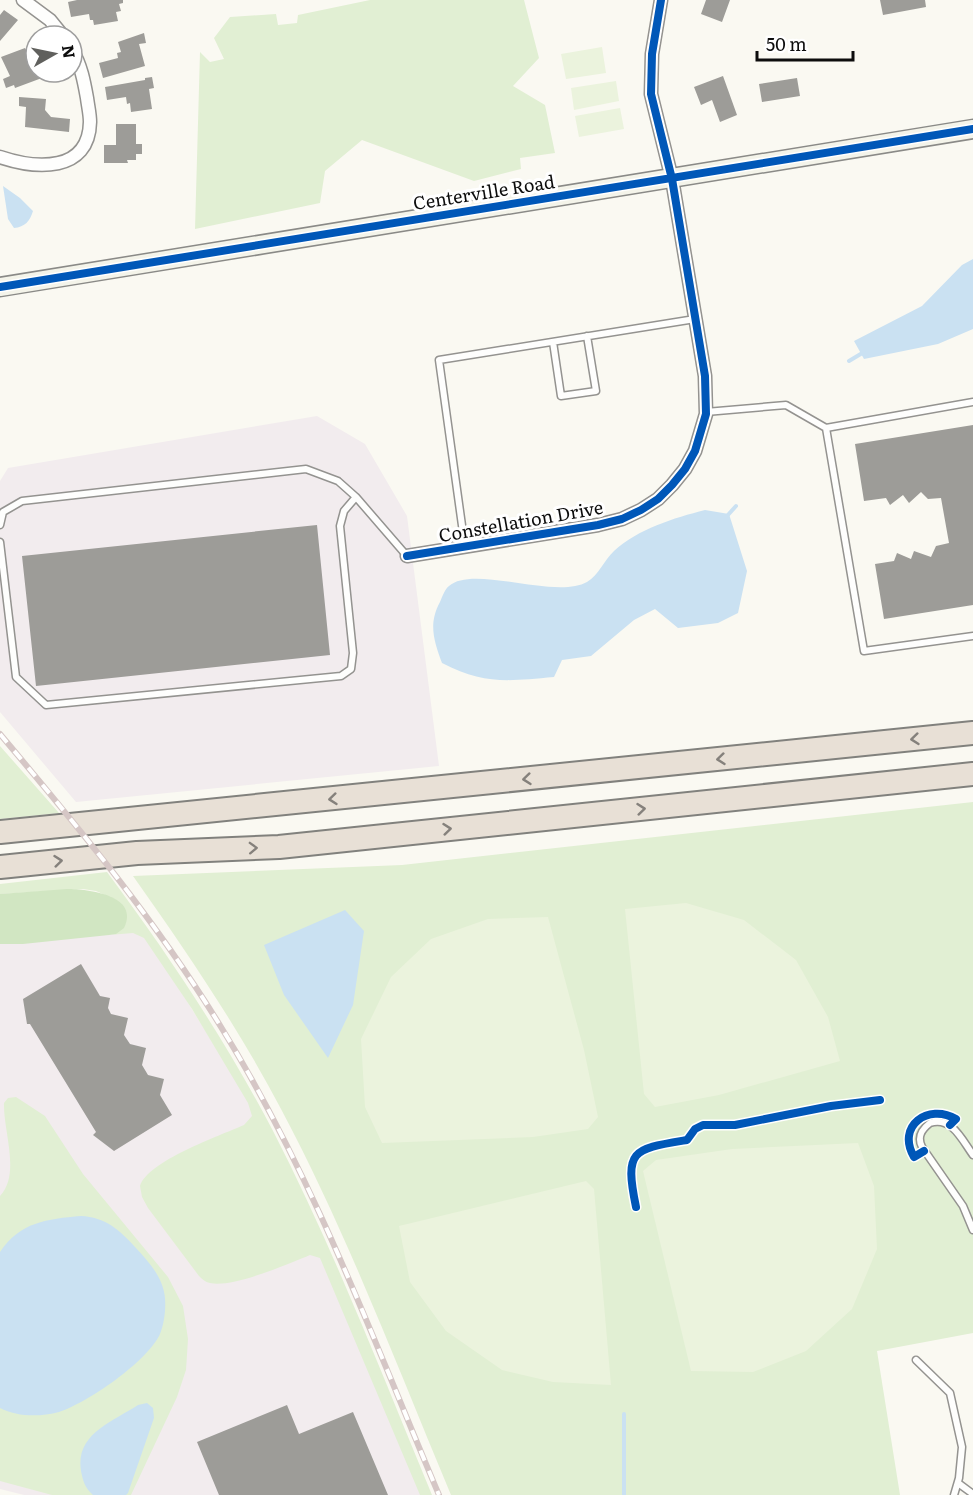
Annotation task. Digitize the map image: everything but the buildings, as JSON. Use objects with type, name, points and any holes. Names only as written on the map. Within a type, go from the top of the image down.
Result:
[{"type":"highway","points":[[0,832],[973,733]]},
{"type":"highway","points":[[0,867],[137,853],[279,847],[973,774]]},
{"type":"main road","name":"Centerville Road","points":[[0,287],[973,129]]},
{"type":"street","points":[[24,0],[54,24]]},
{"type":"street","name":"Constellation Drive","points":[[407,556],[598,525],[622,519],[641,510],[668,489],[685,469],[701,434],[706,412],[705,376],[672,179],[651,94],[651,54],[661,0]]},
{"type":"street","points":[[0,158],[44,166],[74,157],[83,147],[89,134],[90,120],[84,81]]},
{"type":"lane","points":[[465,547],[439,360],[695,319]]},
{"type":"lane","points":[[553,342],[561,396],[596,391],[587,336]]},
{"type":"lane","points":[[706,412],[786,405],[826,428],[973,402]]},
{"type":"lane","points":[[826,428],[864,651],[973,636]]},
{"type":"lane","points":[[0,525],[3,512],[22,501],[306,469],[338,481],[356,497],[407,556]]},
{"type":"lane","points":[[0,542],[16,677],[46,705],[341,676],[351,669],[353,653],[340,526],[344,511],[356,497]]},
{"type":"lane","points":[[973,1155],[957,1133],[945,1122],[930,1123],[920,1133],[922,1148],[963,1206],[973,1230]]},
{"type":"lane","points":[[916,1360],[951,1393],[962,1448],[958,1483],[954,1495]]},
{"type":"lane","points":[[958,1483],[973,1494]]},
{"type":"shaded area","points":[[317,416],[365,444],[407,516],[439,766],[76,802],[0,712],[0,481],[8,468]]},
{"type":"shaded area","points":[[0,891],[146,935],[260,1119],[426,1495],[24,1495],[0,1489]]},
{"type":"green space","points":[[370,0],[524,0],[539,58],[513,86],[545,105],[555,153],[520,158],[521,169],[474,181],[362,140],[325,171],[320,203],[195,229],[200,52],[210,62],[224,59],[214,38],[230,17],[276,14],[278,25],[297,23],[298,15]]},
{"type":"green space","points":[[602,47],[606,73],[566,79],[561,54]]},
{"type":"green space","points":[[616,81],[619,101],[574,110],[571,88]]},
{"type":"green space","points":[[620,108],[624,129],[579,137],[575,116]]},
{"type":"green space","points":[[0,746],[59,813],[0,819]]},
{"type":"green space","points":[[973,802],[973,1333],[877,1351],[900,1495],[451,1495],[350,1252],[281,1109],[211,990],[133,876],[402,865]]},
{"type":"green space","points":[[107,872],[194,997],[235,1062],[272,1129],[336,1264],[432,1495],[420,1495],[320,1258],[310,1255],[246,1279],[220,1284],[208,1283],[199,1276],[142,1197],[140,1186],[156,1167],[186,1150],[244,1125],[252,1116],[248,1103],[192,1009],[144,938],[133,933],[109,935],[116,934],[116,900],[96,891],[83,889],[0,894],[0,884]]},
{"type":"green space","points":[[67,889],[87,890],[119,901],[125,908],[127,917],[124,928],[116,934],[109,935],[23,944],[0,944],[0,894]]},
{"type":"green space","points":[[686,903],[744,920],[796,960],[828,1017],[840,1061],[719,1095],[655,1107],[644,1094],[625,909]]},
{"type":"green space","points":[[548,917],[584,1050],[598,1117],[588,1129],[533,1137],[382,1143],[365,1107],[361,1039],[391,977],[431,939],[488,919]]},
{"type":"green space","points":[[16,1097],[45,1116],[83,1174],[168,1277],[183,1306],[188,1339],[186,1370],[177,1397],[131,1495],[52,1495],[0,1481],[0,1196],[6,1187],[10,1164],[4,1103],[8,1098]]},
{"type":"green space","points":[[858,1143],[874,1186],[877,1249],[852,1309],[806,1351],[753,1372],[691,1371],[643,1171],[656,1160],[732,1149]]},
{"type":"green space","points":[[586,1181],[594,1189],[611,1385],[553,1382],[502,1370],[446,1331],[410,1282],[399,1226]]},
{"type":"water","points":[[3,186],[33,211],[29,221],[24,225],[14,228],[8,219]]},
{"type":"water","points":[[973,259],[973,329],[938,344],[864,359],[854,341],[922,306],[962,265]]},
{"type":"water","points":[[705,510],[729,514],[747,571],[738,613],[718,623],[678,628],[655,609],[634,620],[591,656],[562,660],[554,677],[496,680],[471,675],[442,663],[433,625],[436,610],[449,586],[461,580],[476,579],[555,587],[587,582],[614,551],[634,536],[669,521]]},
{"type":"water","points":[[345,910],[364,931],[353,1005],[328,1058],[284,995],[264,945]]},
{"type":"water","points":[[81,1216],[105,1222],[118,1230],[154,1270],[164,1290],[165,1298],[163,1326],[160,1334],[143,1357],[130,1369],[85,1400],[59,1412],[44,1415],[21,1415],[7,1411],[0,1408],[0,1252],[16,1234],[25,1228],[46,1221]]},
{"type":"water","points":[[147,1403],[153,1408],[154,1418],[128,1493],[126,1495],[93,1495],[85,1484],[81,1471],[84,1447],[98,1430],[138,1405]]},
{"type":"waterway","points":[[849,361],[864,352]]},
{"type":"waterway","points":[[727,516],[736,506]]},
{"type":"waterway","points":[[624,1414],[624,1495]]},
{"type":"railway","points":[[0,734],[88,840],[171,950],[254,1083],[339,1256],[439,1495]]},
{"type":"cycle path","points":[[407,556],[598,525],[622,519],[658,499],[685,469],[695,451],[706,414],[705,376],[672,179],[651,94],[652,54],[661,0]]},
{"type":"cycle path","points":[[0,287],[973,129]]},
{"type":"cycle path","points":[[636,1207],[631,1173],[637,1155],[644,1150],[687,1140],[695,1129],[703,1125],[735,1125],[831,1106],[880,1100]]},
{"type":"cycle path","points":[[924,1151],[914,1157],[909,1146],[912,1127],[918,1120],[935,1114],[945,1115],[956,1119],[950,1125]]}]
